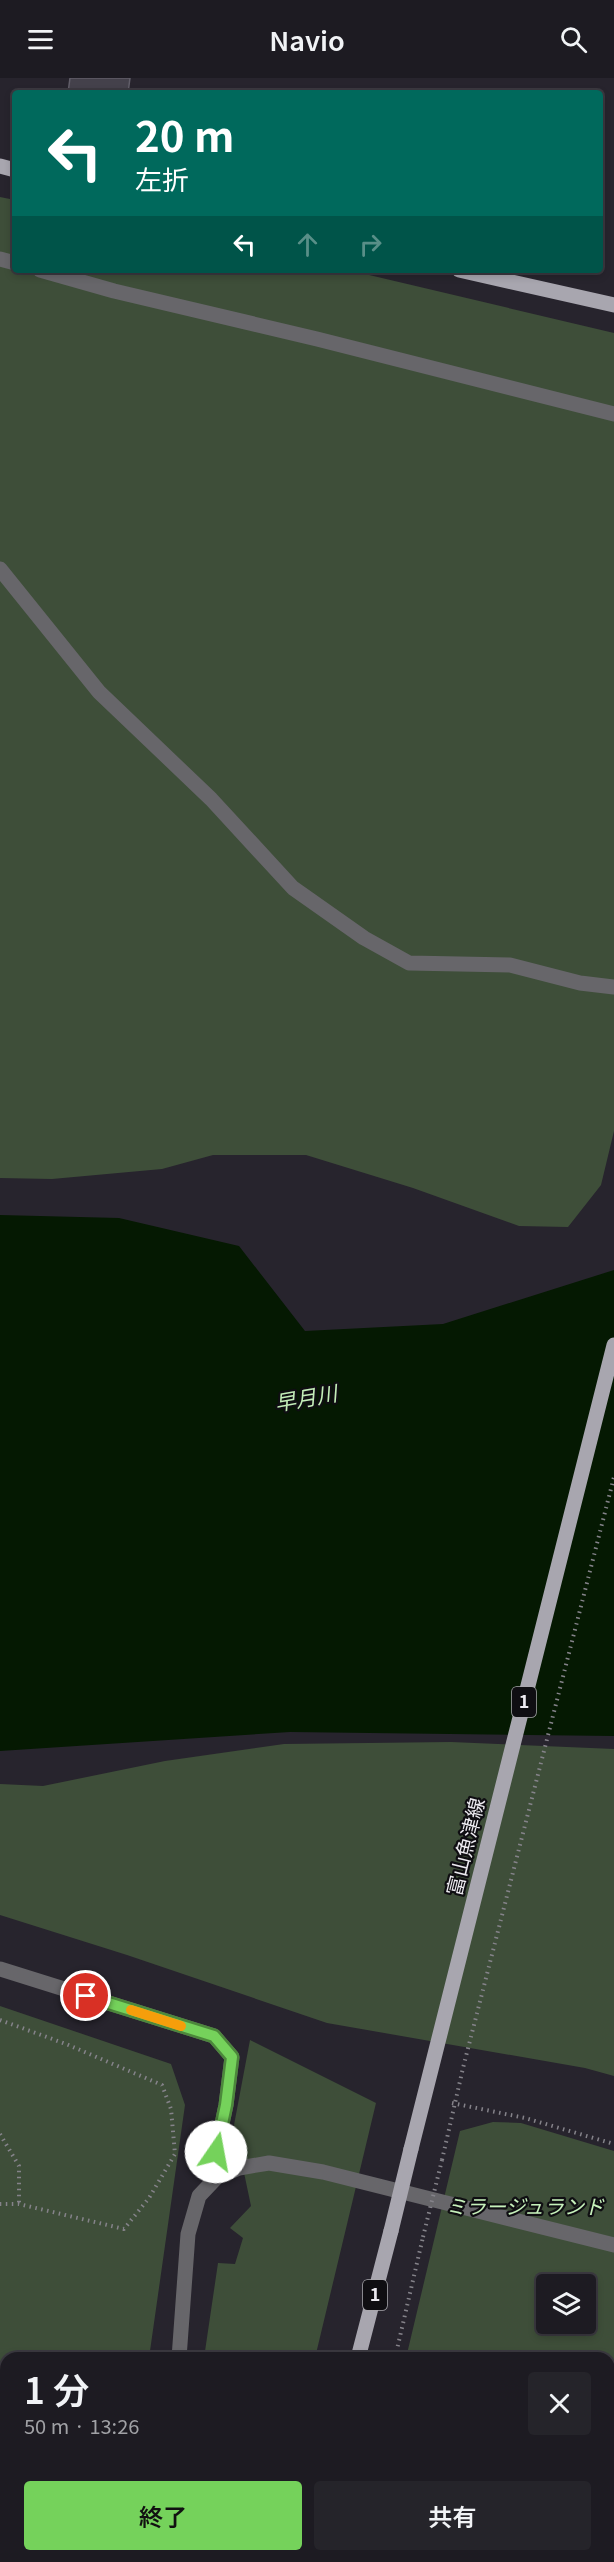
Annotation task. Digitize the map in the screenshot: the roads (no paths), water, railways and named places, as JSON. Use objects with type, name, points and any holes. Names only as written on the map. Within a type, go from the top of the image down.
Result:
[{"type":"main road","points":[[472,273],[614,305]]},
{"type":"main road","name":"富山魚津線","points":[[360,2352],[614,1345]]},
{"type":"street","points":[[51,273],[114,291],[317,339],[614,414]]},
{"type":"street","points":[[0,569],[99,692],[211,799],[293,888],[364,938],[410,963],[510,965],[579,983],[614,987]]},
{"type":"street","points":[[0,1969],[214,2036],[232,2057],[226,2105],[216,2152],[217,2177]]},
{"type":"street","points":[[179,2352],[188,2234],[199,2196],[217,2177],[239,2168],[269,2163],[323,2172],[614,2245]]},
{"type":"water","name":"早月川","points":[[0,1215],[119,1218],[239,1246],[305,1331],[443,1324],[614,1270],[614,1736],[290,1732],[0,1751]]},
{"type":"park label","name":"ミラージュランド","points":[[525,2207]]}]
